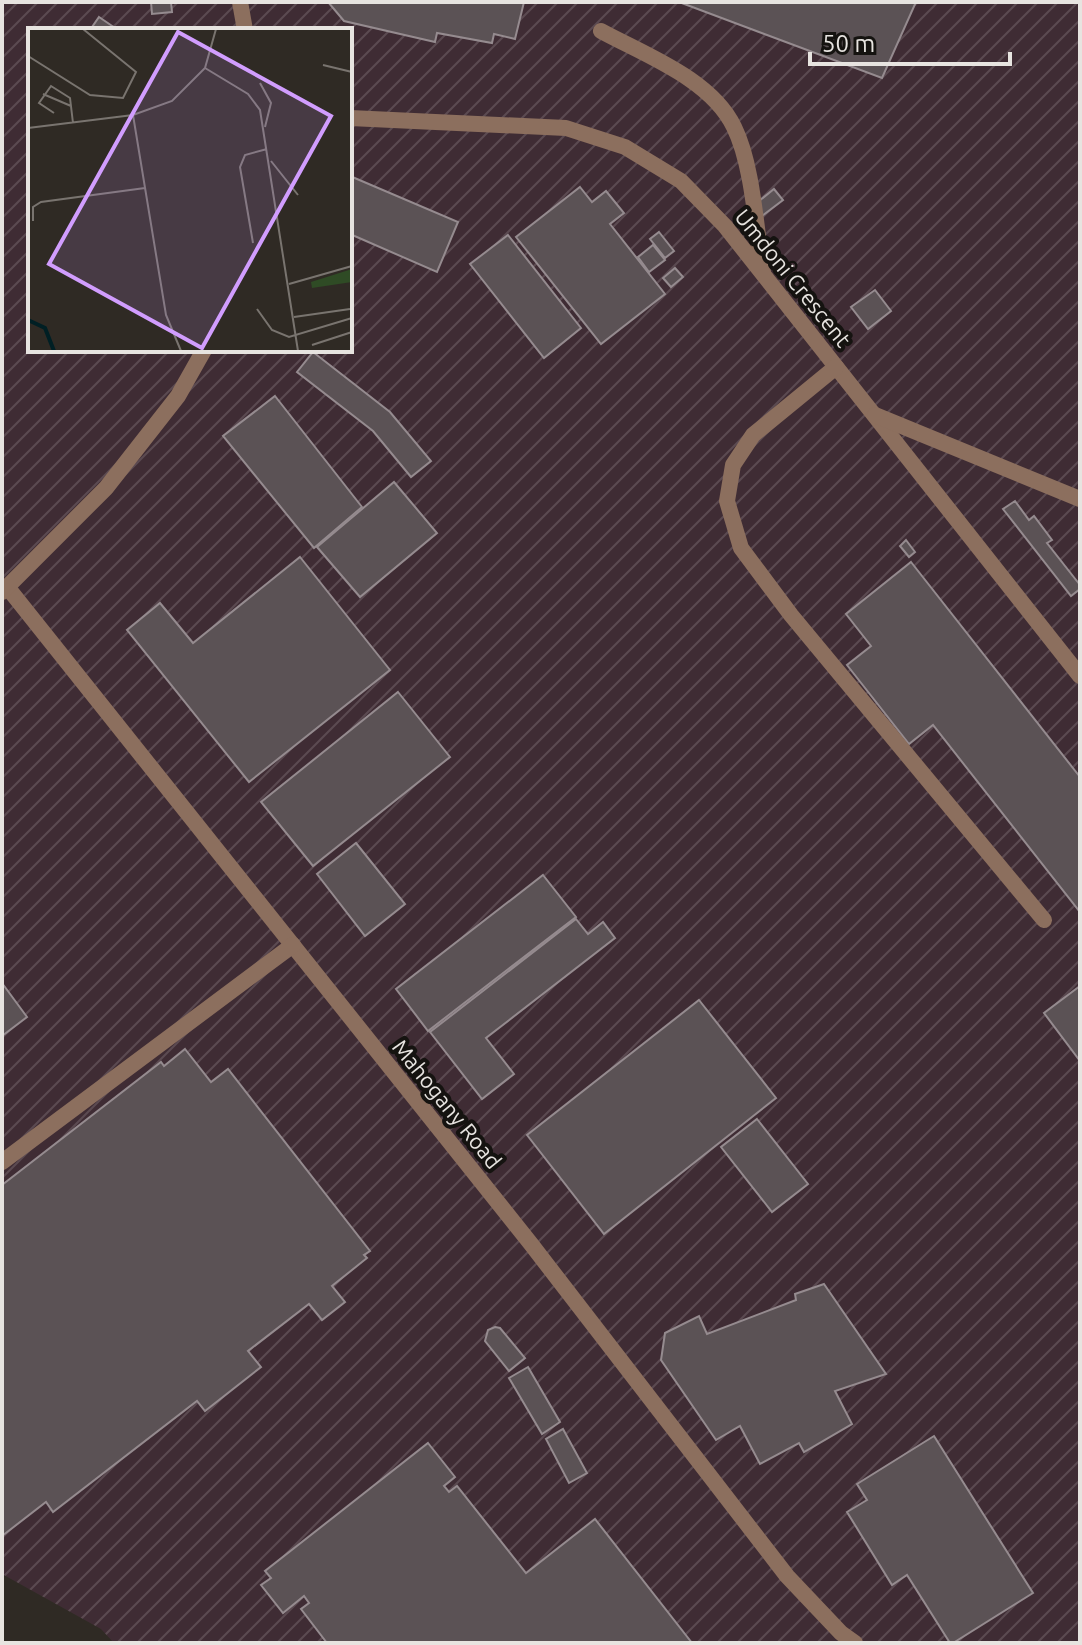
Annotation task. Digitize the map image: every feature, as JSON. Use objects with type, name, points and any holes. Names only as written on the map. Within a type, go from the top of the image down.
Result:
[{"type":"street","points":[[240,2],[245,28]]},
{"type":"street","points":[[601,31],[678,73],[722,108],[744,155],[763,275]]},
{"type":"street","name":"Umdoni Crescent","points":[[352,118],[566,128],[625,147],[681,181],[725,226],[1080,676]]},
{"type":"street","points":[[5,590],[106,488],[178,396],[203,352]]},
{"type":"street","points":[[836,367],[753,435],[733,465],[727,501],[741,548],[791,615],[1044,920]]},
{"type":"street","points":[[874,414],[1080,499]]},
{"type":"street","name":"Mahogany Road","points":[[5,590],[531,1244],[787,1576],[841,1633],[855,1643]]},
{"type":"street","points":[[2,1162],[293,945]]},
{"type":"shaded area","points":[[2,2],[1080,2],[1080,1643],[114,1643],[101,1629],[2,1574]]},
{"type":"building","points":[[151,2],[171,2],[172,12],[152,14]]},
{"type":"building","points":[[328,2],[524,2],[515,39],[494,34],[492,43],[437,33],[435,42],[344,21]]},
{"type":"building","points":[[679,2],[916,2],[882,78]]},
{"type":"building","points":[[99,17],[115,28],[91,28]]},
{"type":"building","points":[[352,177],[458,222],[437,272],[352,235]]},
{"type":"building","points":[[580,187],[592,202],[606,191],[624,213],[610,224],[665,294],[601,344],[516,237]]},
{"type":"building","points":[[774,189],[783,200],[762,216],[754,205]]},
{"type":"building","points":[[659,232],[674,251],[665,258],[650,239]]},
{"type":"building","points":[[508,235],[581,328],[544,358],[470,264]]},
{"type":"building","points":[[653,245],[665,260],[649,272],[638,257]]},
{"type":"building","points":[[675,268],[683,277],[671,287],[663,278]]},
{"type":"building","points":[[875,290],[891,311],[868,329],[851,307]]},
{"type":"building","points":[[313,352],[390,412],[431,461],[411,477],[373,431],[297,372]]},
{"type":"building","points":[[275,396],[362,507],[314,548],[223,436]]},
{"type":"building","points":[[394,482],[437,533],[360,597],[317,547]]},
{"type":"building","points":[[1015,501],[1029,520],[1034,516],[1052,540],[1047,543],[1080,585],[1080,589],[1071,596],[1003,509]]},
{"type":"building","points":[[906,540],[915,552],[909,557],[900,546]]},
{"type":"building","points":[[300,557],[390,670],[249,782],[127,630],[160,603],[193,643]]},
{"type":"building","points":[[911,562],[1080,777],[1080,912],[933,725],[909,744],[847,665],[871,646],[846,614]]},
{"type":"building","points":[[398,692],[450,757],[313,866],[261,802]]},
{"type":"building","points":[[356,843],[405,904],[365,936],[317,874]]},
{"type":"building","points":[[543,875],[576,917],[428,1031],[396,989]]},
{"type":"building","points":[[576,919],[588,934],[603,922],[615,938],[486,1038],[514,1074],[482,1099],[430,1032]]},
{"type":"building","points":[[2,983],[27,1017],[2,1036]]},
{"type":"building","points":[[1080,986],[1080,1061],[1044,1013]]},
{"type":"building","points":[[699,1000],[776,1098],[604,1234],[527,1135]]},
{"type":"building","points":[[185,1049],[211,1082],[228,1069],[370,1251],[364,1255],[367,1258],[332,1286],[345,1302],[322,1320],[309,1304],[248,1351],[261,1367],[205,1411],[197,1401],[53,1512],[46,1502],[2,1536],[2,1185],[161,1062],[164,1066]]},
{"type":"building","points":[[757,1119],[808,1184],[772,1212],[721,1147]]},
{"type":"building","points":[[824,1284],[886,1374],[835,1391],[852,1424],[804,1452],[799,1443],[760,1464],[740,1426],[716,1440],[661,1360],[665,1333],[699,1316],[707,1334],[796,1300],[795,1294]]},
{"type":"building","points":[[500,1328],[525,1358],[509,1371],[485,1341],[488,1330]]},
{"type":"building","points":[[528,1367],[560,1422],[542,1434],[509,1378]]},
{"type":"building","points":[[563,1429],[587,1473],[569,1483],[546,1439]]},
{"type":"building","points":[[934,1436],[1033,1593],[953,1643],[950,1643],[907,1575],[892,1585],[847,1512],[867,1500],[857,1484]]},
{"type":"building","points":[[428,1443],[455,1477],[444,1486],[449,1492],[457,1486],[526,1573],[595,1519],[692,1643],[327,1643],[301,1609],[309,1603],[304,1596],[283,1613],[261,1585],[271,1578],[265,1571]]}]
